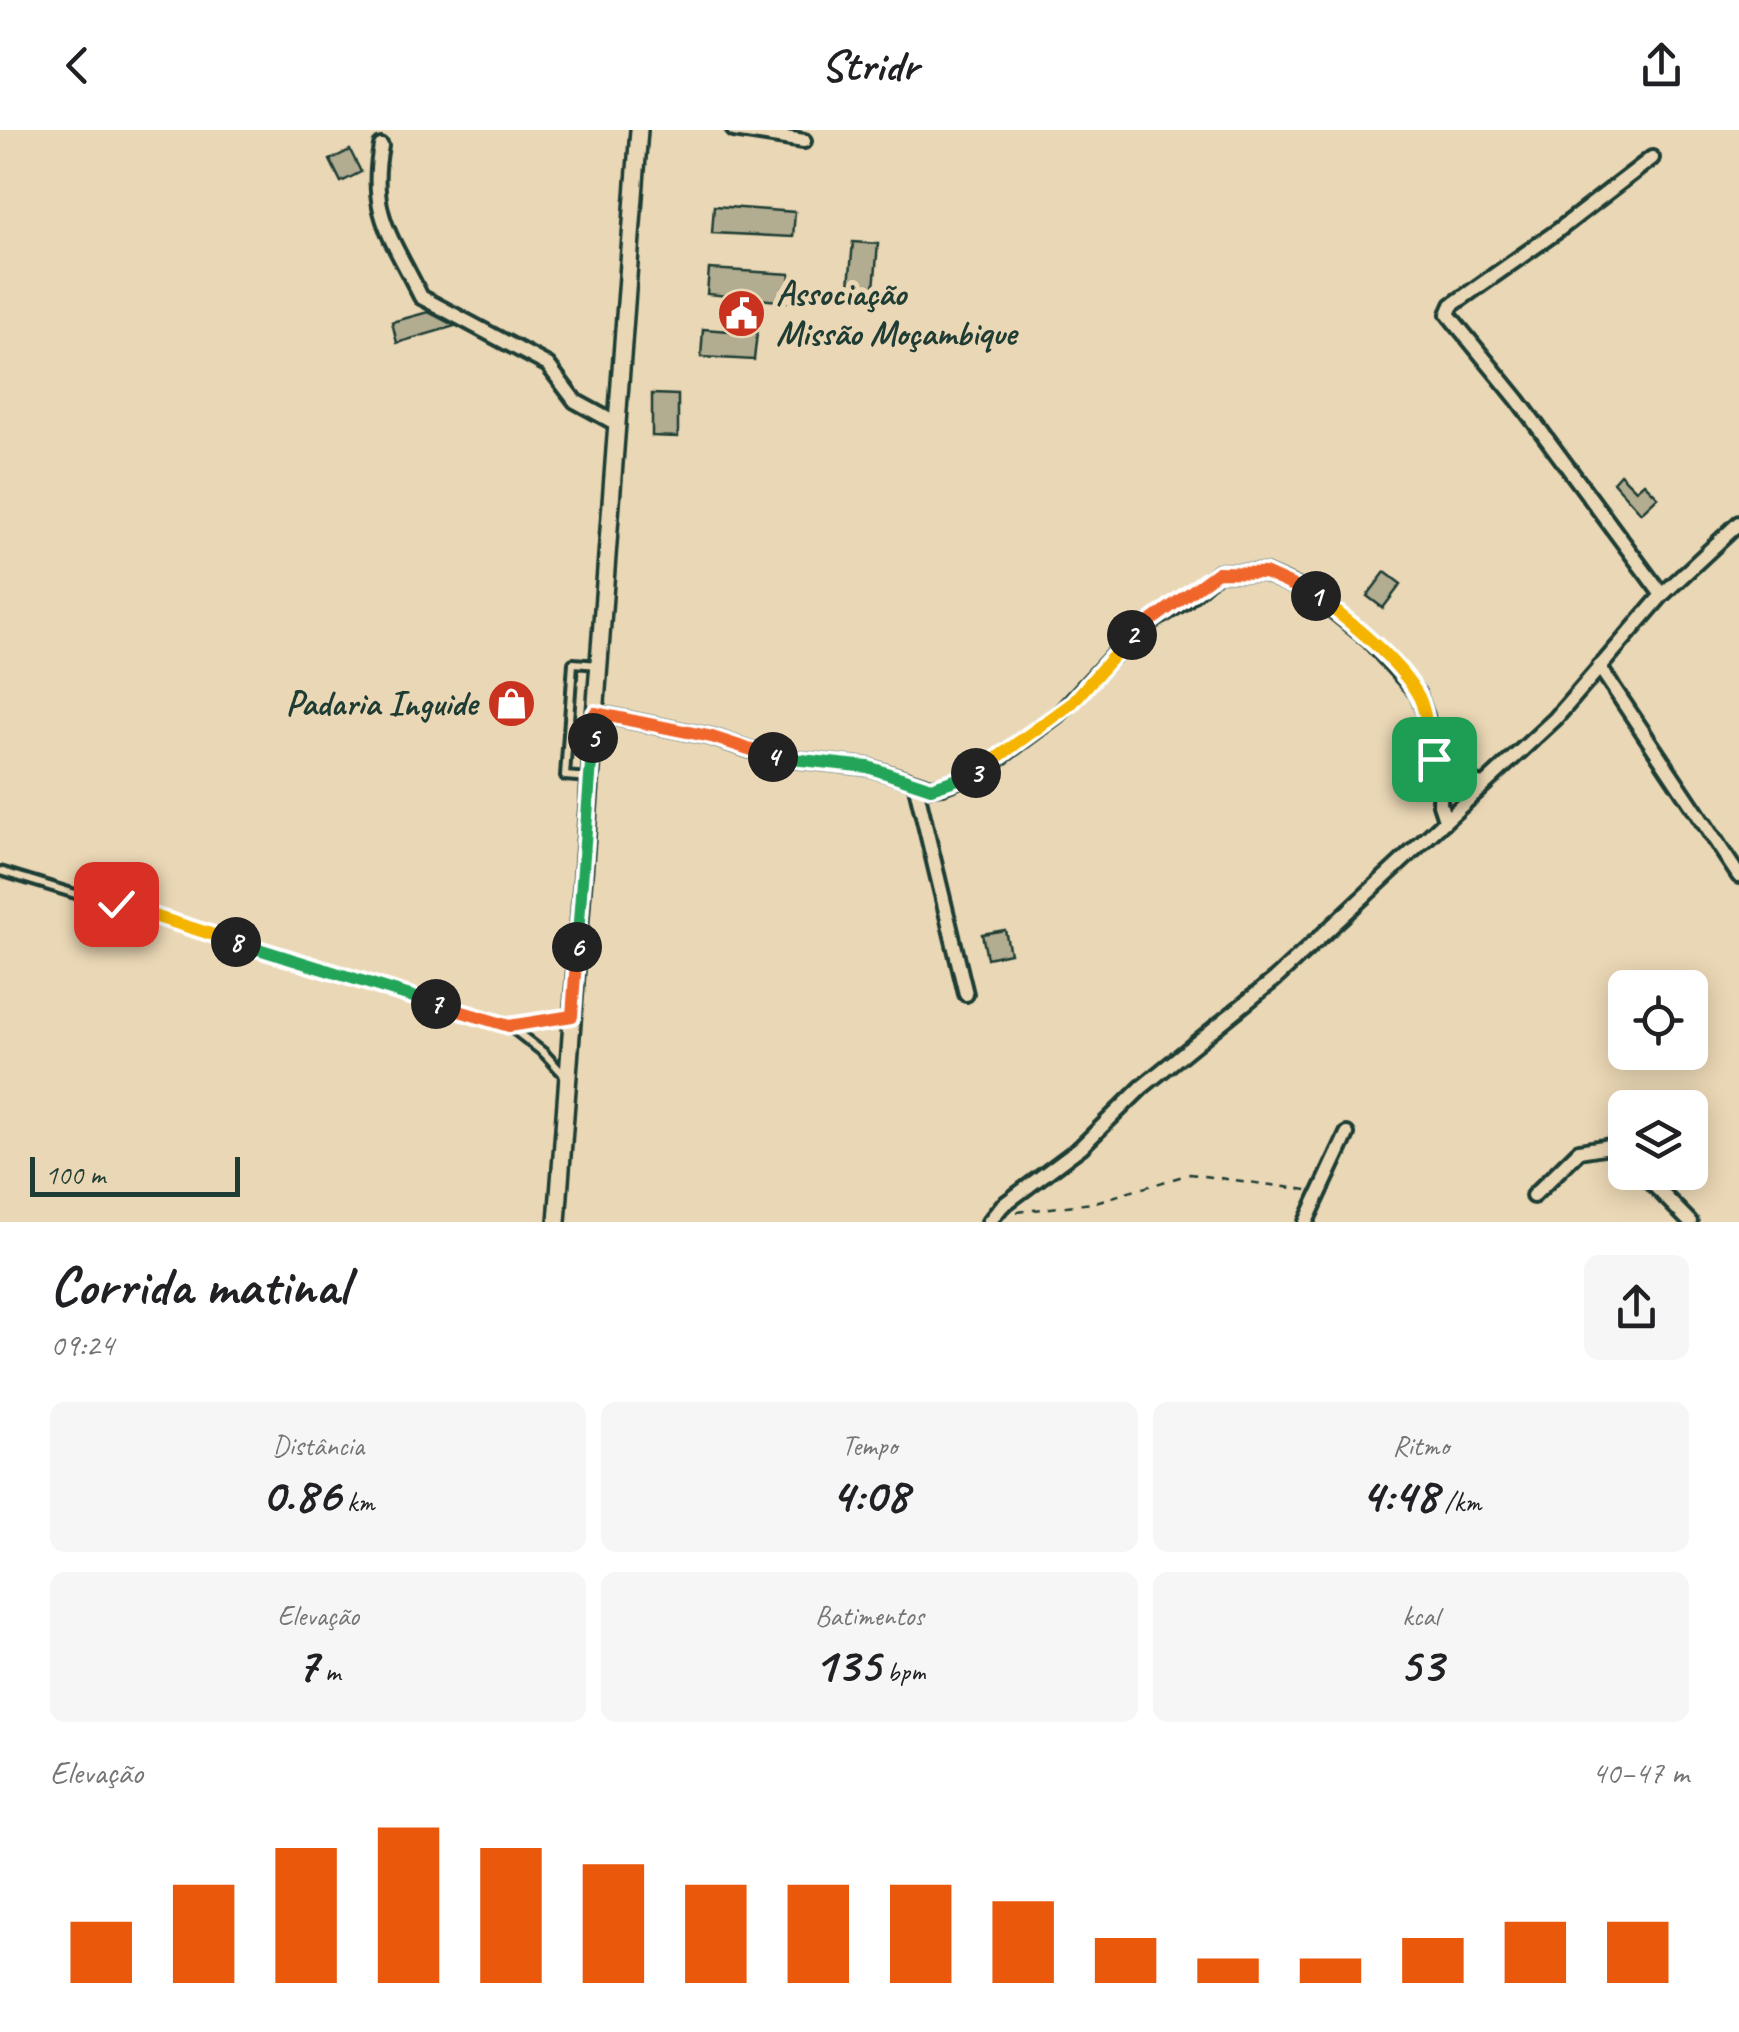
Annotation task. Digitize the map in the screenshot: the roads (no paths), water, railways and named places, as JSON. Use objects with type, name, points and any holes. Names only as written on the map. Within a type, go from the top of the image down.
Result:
[{"type":"street","points":[[557,1222],[640,130]]},
{"type":"street","points":[[734,130],[804,141]]},
{"type":"street","points":[[381,146],[376,173],[381,220],[412,271],[422,297],[548,366],[575,401],[617,424]]},
{"type":"street","points":[[1652,158],[1452,306],[1448,314],[1518,400],[1662,595]]},
{"type":"street","points":[[988,1222],[1002,1206],[1069,1157],[1142,1086],[1275,979],[1555,719],[1662,595],[1739,523]]},
{"type":"street","points":[[595,713],[712,737],[772,757],[868,767],[943,786],[982,770],[1071,704],[1134,633],[1185,600],[1218,572],[1265,573],[1314,594],[1369,640],[1418,694],[1441,774],[1444,819]]},
{"type":"street","points":[[1600,666],[1739,876]]},
{"type":"street","points":[[1434,759],[1459,778],[1482,786]]},
{"type":"street","points":[[915,782],[966,994]]},
{"type":"street","points":[[1306,1222],[1347,1134]]},
{"type":"street","points":[[1533,1196],[1579,1151],[1608,1146]]},
{"type":"street","points":[[1659,1190],[1690,1222]]},
{"type":"lane","points":[[590,778],[565,776],[573,663],[598,665]]},
{"type":"lane","points":[[0,871],[509,1026],[544,1053],[568,1079]]},
{"type":"lane","points":[[509,1026],[572,1016]]},
{"type":"place","name":"Associação Missão Moçambique","points":[[741,313]]},
{"type":"place","name":"Padaria Inguide","points":[[512,703]]}]
